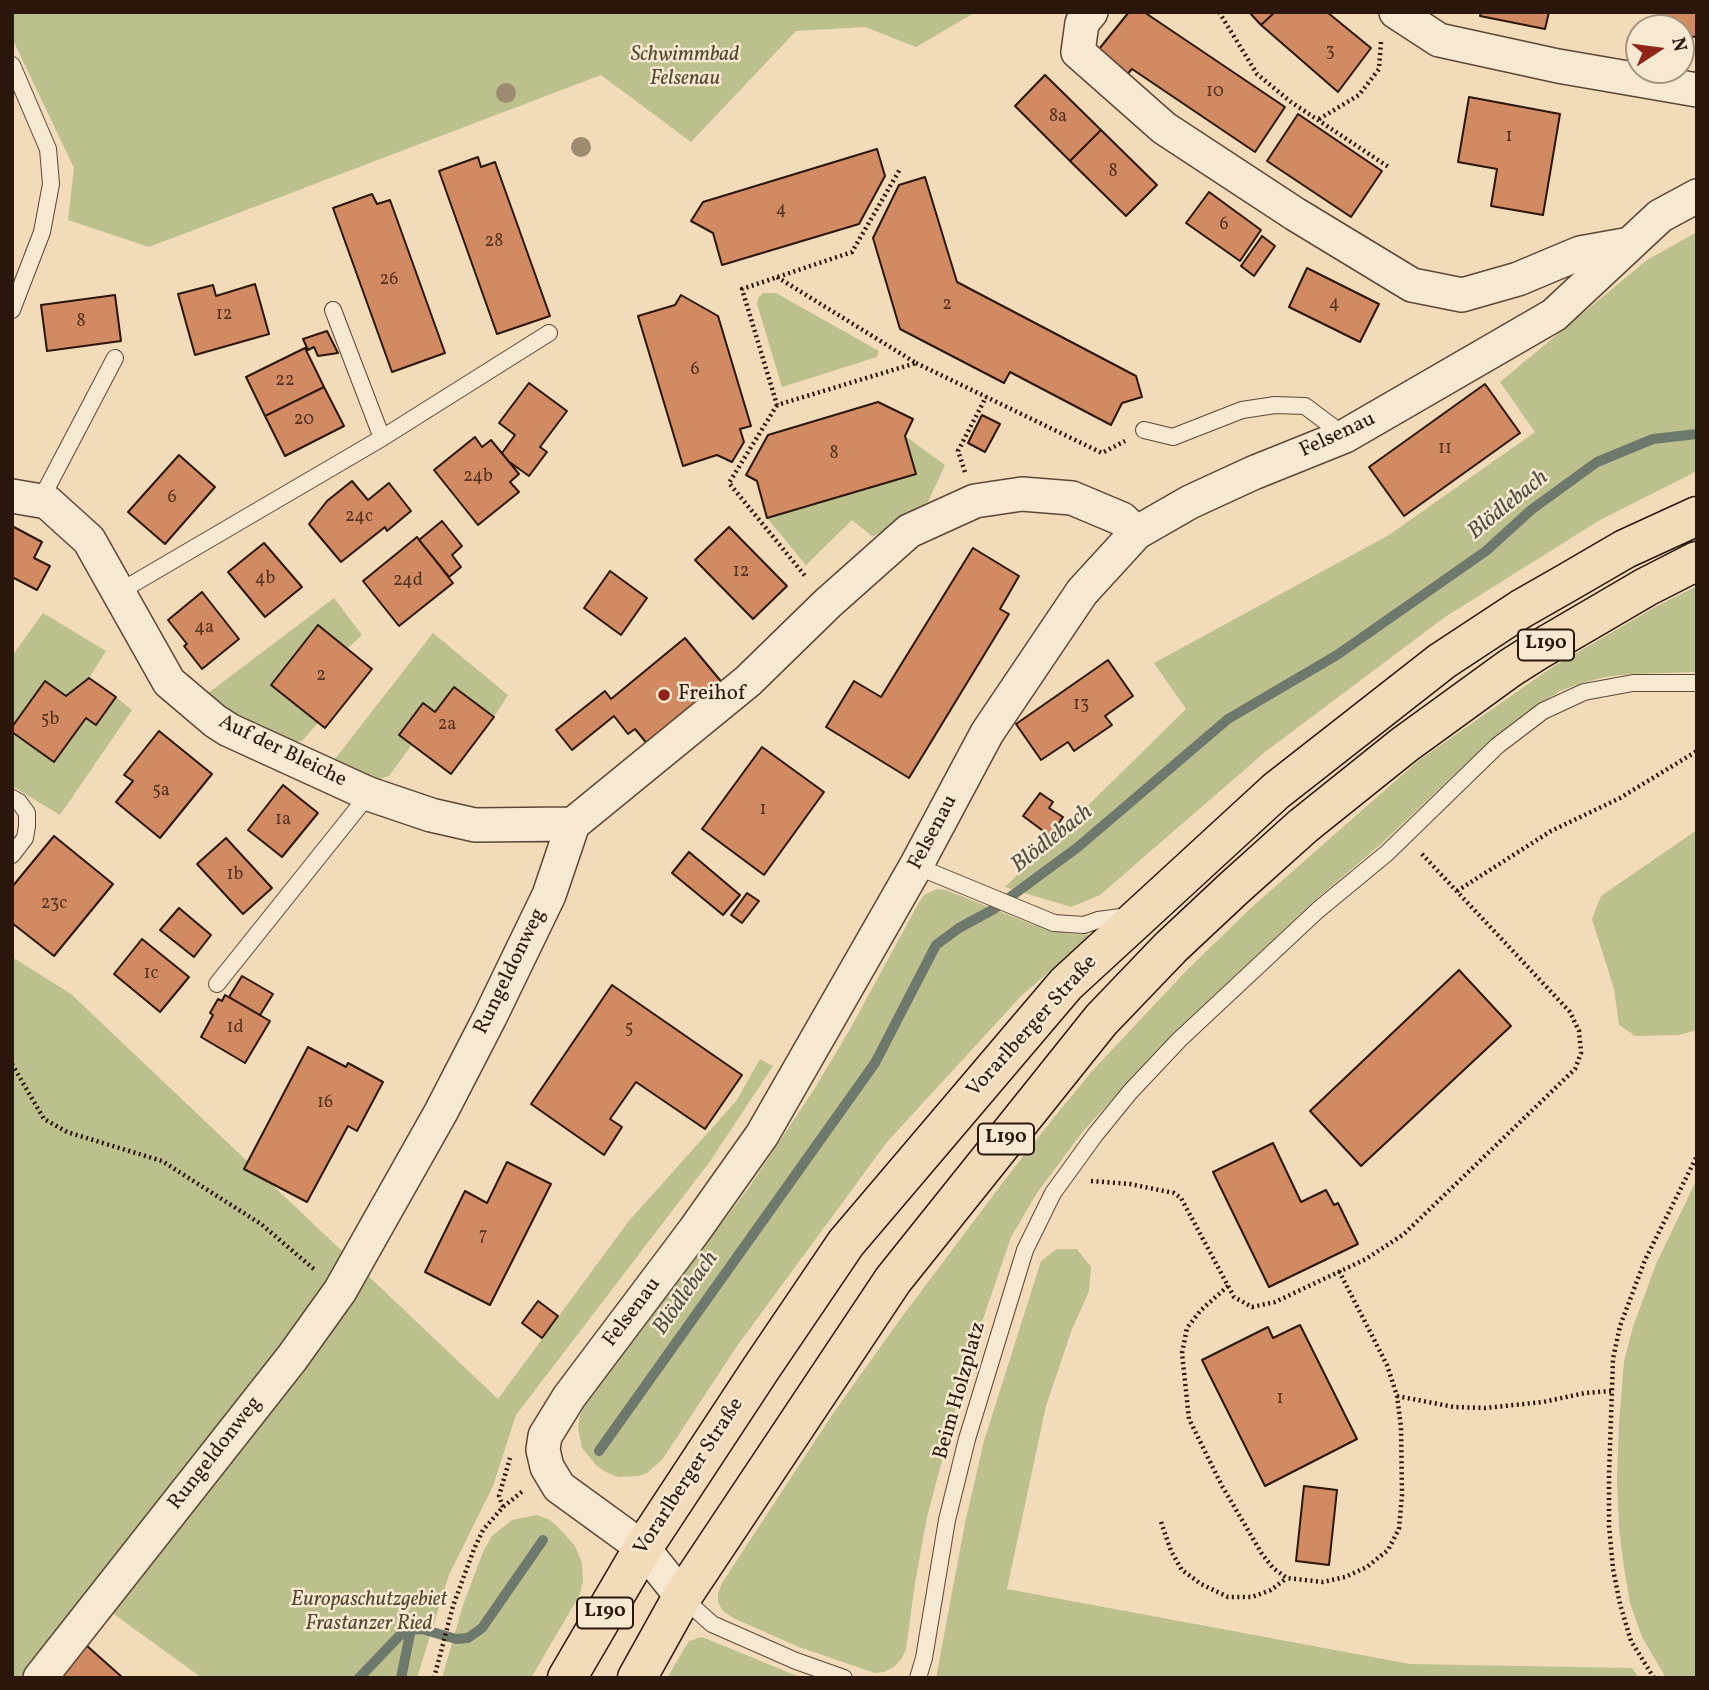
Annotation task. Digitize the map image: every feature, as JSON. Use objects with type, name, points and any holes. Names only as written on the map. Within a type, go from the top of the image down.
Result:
[{"type":"main road","name":"Vorarlberger Straße","points":[[567,1678],[643,1548],[846,1243],[1066,984],[1276,791],[1442,661],[1570,580],[1697,516]]},
{"type":"main road","name":"L190","points":[[636,1678],[682,1597],[893,1280],[1101,1020],[1171,947],[1303,826],[1461,703],[1510,668],[1587,620],[1697,561]]},
{"type":"street","points":[[1091,12],[1082,23],[1078,52],[1164,128],[1295,214],[1412,285],[1462,295],[1518,279],[1580,253],[1630,244]]},
{"type":"street","points":[[1398,14],[1439,40],[1558,66],[1697,90]]},
{"type":"street","name":"Felsenau","points":[[547,1467],[543,1450],[545,1436],[551,1426],[569,1397],[686,1242],[762,1135],[916,866],[987,733],[1082,592],[1136,533],[1190,502],[1345,436],[1554,316],[1660,216],[1697,197]]},
{"type":"street","points":[[573,824],[748,681],[828,603],[909,531],[975,501],[1022,494],[1072,498],[1122,519],[1136,533]]},
{"type":"street","name":"Auf der Bleiche","points":[[26,498],[47,502],[89,540],[169,682],[229,730],[369,793],[431,815],[475,825],[573,824]]},
{"type":"street","name":"Rungeldonweg","points":[[40,1678],[292,1358],[340,1291],[441,1112],[490,1017],[549,895],[573,824]]},
{"type":"street","points":[[547,1467],[559,1487],[643,1548],[682,1597]]},
{"type":"lane","points":[[12,65],[48,149],[51,184],[42,232],[12,310]]},
{"type":"lane","points":[[334,310],[382,438]]},
{"type":"lane","points":[[118,592],[382,438],[549,333]]},
{"type":"lane","points":[[26,498],[115,358]]},
{"type":"lane","points":[[1144,430],[1173,437],[1242,410],[1275,405],[1305,406],[1345,436]]},
{"type":"lane","name":"Beim Holzplatz","points":[[918,1678],[947,1520],[967,1439],[1025,1250],[1053,1193],[1095,1135],[1130,1092],[1209,1012],[1318,910],[1404,836],[1497,746],[1543,711],[1564,699],[1606,686],[1697,683]]},
{"type":"lane","points":[[217,984],[369,793]]},
{"type":"lane","points":[[12,798],[27,813],[25,838],[12,855]]},
{"type":"lane","points":[[916,866],[1039,918],[1069,926],[1140,914]]},
{"type":"lane","points":[[682,1597],[712,1624],[796,1661],[844,1678]]},
{"type":"path","points":[[1219,12],[1257,74],[1390,168]]},
{"type":"path","points":[[1318,119],[1359,94],[1379,69],[1382,38],[1398,14]]},
{"type":"path","points":[[777,405],[742,289],[852,252],[900,169]]},
{"type":"path","points":[[777,277],[916,363],[1102,453],[1144,430]]},
{"type":"path","points":[[828,603],[729,483],[777,405],[916,363]]},
{"type":"path","points":[[975,501],[958,451],[986,397]]},
{"type":"path","points":[[1457,891],[1551,831],[1620,798],[1697,751]]},
{"type":"path","points":[[1066,1175],[1096,1182],[1130,1184],[1165,1191],[1181,1198],[1234,1297],[1252,1307],[1275,1301],[1385,1248],[1419,1222],[1575,1069],[1581,1053],[1579,1031],[1570,1012],[1404,836]]},
{"type":"path","points":[[12,1064],[44,1119],[68,1132],[162,1161],[261,1224],[340,1291]]},
{"type":"path","points":[[1654,1678],[1631,1641],[1620,1604],[1614,1569],[1609,1526],[1613,1359],[1620,1326],[1645,1260],[1697,1156]]},
{"type":"path","points":[[1228,1286],[1202,1310],[1188,1328],[1182,1353],[1189,1419],[1222,1486],[1273,1568],[1287,1578],[1323,1582],[1345,1577],[1367,1567],[1388,1550],[1399,1529],[1402,1495],[1401,1427],[1397,1396],[1387,1365],[1339,1271]]},
{"type":"path","points":[[1397,1396],[1454,1406],[1485,1408],[1611,1391]]},
{"type":"path","points":[[434,1678],[453,1606],[483,1530],[503,1507],[547,1467]]},
{"type":"path","points":[[1161,1522],[1171,1551],[1182,1570],[1201,1584],[1228,1597],[1252,1597],[1271,1590],[1287,1578]]},
{"type":"green space","name":"Schwimmbad Felsenau","points":[[12,12],[976,12],[916,47],[865,27],[796,31],[691,142],[601,75],[149,247],[68,220],[74,168],[12,38]]},
{"type":"green space","points":[[1697,232],[1697,471],[1600,520],[1445,617],[1265,752],[1100,895],[1071,907],[1005,887],[1186,709],[1154,663],[1389,535],[1535,432],[1500,382],[1647,260]]},
{"type":"green space","points":[[763,293],[776,293],[879,351],[877,357],[782,387],[757,304]]},
{"type":"green space","points":[[905,436],[945,465],[928,502],[873,537],[852,520],[806,565],[767,518],[916,474]]},
{"type":"green space","points":[[1697,586],[1697,672],[1632,674],[1582,683],[1560,691],[1491,740],[1174,1033],[1084,1130],[1037,1193],[1011,1237],[967,1366],[927,1517],[906,1649],[894,1667],[875,1673],[799,1647],[733,1618],[722,1610],[718,1593],[722,1583],[832,1415],[899,1321],[1060,1110],[1093,1070],[1187,970],[1251,908],[1418,761],[1551,668],[1655,607]]},
{"type":"green space","points":[[334,598],[362,635],[347,649],[318,626],[271,685],[318,723],[302,741],[292,742],[203,697]]},
{"type":"green space","points":[[43,613],[106,651],[89,678],[66,696],[45,681],[12,727],[12,656]]},
{"type":"green space","points":[[433,633],[508,695],[494,717],[454,687],[389,776],[377,780],[335,759]]},
{"type":"green space","points":[[116,697],[132,710],[60,815],[12,786],[12,732],[86,718],[96,725]]},
{"type":"green space","points":[[1697,830],[1697,1030],[1679,1035],[1635,1036],[1619,1025],[1614,989],[1592,919],[1601,896]]},
{"type":"green space","points":[[937,889],[946,890],[1034,925],[1065,933],[1092,935],[1022,995],[887,1142],[737,1346],[662,1460],[647,1473],[638,1476],[618,1477],[608,1473],[597,1466],[582,1448],[578,1428],[584,1405],[750,1186],[849,1031],[918,904],[924,895]]},
{"type":"green space","name":"Europaschutzgebiet Frastanzer Ried","points":[[12,957],[71,994],[498,1399],[628,1222],[737,1100],[760,1059],[773,1066],[711,1160],[516,1415],[493,1486],[449,1575],[417,1678],[202,1678],[89,1596],[25,1678],[12,1678]]},
{"type":"green space","points":[[1697,1179],[1697,1678],[1666,1678],[1642,1637],[1630,1603],[1619,1528],[1619,1423],[1624,1361],[1633,1327],[1656,1264]]},
{"type":"green space","points":[[1057,1249],[1077,1249],[1091,1267],[1089,1291],[1071,1332],[1046,1406],[1007,1589],[1410,1664],[1632,1668],[1639,1678],[936,1678],[965,1523],[984,1441],[1041,1261]]},
{"type":"green space","points":[[536,1515],[557,1526],[575,1546],[582,1563],[583,1582],[579,1596],[531,1678],[442,1678],[463,1605],[492,1536],[512,1520]]},
{"type":"green space","points":[[701,1637],[802,1678],[667,1678],[689,1641]]},
{"type":"building","points":[[1129,12],[1144,12],[1285,107],[1255,152],[1132,69],[1124,78],[1095,54]]},
{"type":"building","points":[[1249,12],[1275,12],[1261,25]]},
{"type":"building","points":[[1275,12],[1327,12],[1371,48],[1338,92],[1261,25]]},
{"type":"building","points":[[1481,12],[1549,12],[1545,29],[1480,16]]},
{"type":"building","points":[[1697,12],[1697,37],[1695,14],[1661,14]]},
{"type":"building","points":[[1045,75],[1101,130],[1070,161],[1015,106]]},
{"type":"building","points":[[1469,97],[1560,114],[1543,215],[1491,206],[1497,169],[1458,162]]},
{"type":"building","points":[[1298,114],[1382,171],[1351,217],[1267,161]]},
{"type":"building","points":[[1101,130],[1157,185],[1126,216],[1070,161]]},
{"type":"building","points":[[877,149],[885,176],[859,224],[722,265],[713,233],[691,221],[703,202]]},
{"type":"building","points":[[478,157],[481,167],[495,162],[550,316],[497,334],[439,171]]},
{"type":"building","points":[[925,177],[957,282],[1136,376],[1142,397],[1122,403],[1111,425],[1010,372],[1004,383],[900,329],[873,238],[899,185]]},
{"type":"building","points":[[1209,192],[1261,230],[1240,261],[1186,223]]},
{"type":"building","points":[[372,194],[377,204],[390,200],[445,353],[392,372],[333,208]]},
{"type":"building","points":[[1262,236],[1275,246],[1254,276],[1241,266]]},
{"type":"building","points":[[1307,268],[1379,304],[1360,342],[1289,307]]},
{"type":"building","points":[[255,284],[269,334],[195,355],[178,294],[213,285],[216,296]]},
{"type":"building","points":[[115,295],[121,341],[47,351],[41,305]]},
{"type":"building","points":[[681,295],[718,316],[751,426],[740,429],[744,442],[732,462],[717,455],[683,466],[638,316],[675,305]]},
{"type":"building","points":[[327,331],[338,353],[318,356],[314,347],[308,350],[303,339]]},
{"type":"building","points":[[305,348],[324,387],[265,416],[246,377]]},
{"type":"building","points":[[529,383],[567,411],[540,447],[547,452],[529,476],[508,461],[502,453],[515,435],[499,423]]},
{"type":"building","points":[[1485,384],[1520,433],[1404,516],[1369,467]]},
{"type":"building","points":[[324,387],[344,426],[285,456],[265,416]]},
{"type":"building","points":[[878,402],[913,419],[905,436],[916,474],[767,518],[757,481],[746,475],[768,435]]},
{"type":"building","points":[[982,415],[1000,424],[985,452],[968,443]]},
{"type":"building","points":[[475,437],[482,447],[491,440],[519,474],[510,482],[519,492],[478,525],[434,470]]},
{"type":"building","points":[[179,455],[215,487],[165,544],[128,512]]},
{"type":"building","points":[[352,481],[368,500],[389,483],[411,511],[387,531],[385,527],[341,562],[309,524],[327,501]]},
{"type":"building","points":[[442,521],[462,546],[452,555],[461,567],[449,577],[419,540]]},
{"type":"building","points":[[12,526],[42,542],[34,558],[50,566],[37,590],[12,577]]},
{"type":"building","points":[[729,527],[787,586],[753,619],[695,560]]},
{"type":"building","points":[[417,537],[453,583],[399,626],[363,581]]},
{"type":"building","points":[[264,543],[302,587],[265,617],[228,572]]},
{"type":"building","points":[[973,548],[1019,576],[1000,609],[1009,614],[909,778],[826,727],[854,681],[881,697]]},
{"type":"building","points":[[610,571],[647,598],[621,635],[584,608]]},
{"type":"building","points":[[202,592],[239,639],[202,669],[168,620]]},
{"type":"building","points":[[318,625],[372,669],[325,728],[271,685]]},
{"type":"building","name":"Freihof","points":[[685,638],[724,685],[649,746],[635,729],[628,734],[614,716],[572,750],[556,730],[605,691],[611,699]]},
{"type":"building","points":[[1108,660],[1133,696],[1105,716],[1112,725],[1074,751],[1068,742],[1041,760],[1016,724]]},
{"type":"building","points":[[89,678],[116,697],[96,725],[86,718],[54,762],[12,732],[12,727],[45,681],[66,696]]},
{"type":"building","points":[[454,687],[494,717],[451,774],[399,735],[423,703],[435,712]]},
{"type":"building","points":[[159,731],[212,774],[160,838],[116,802],[133,781],[124,775]]},
{"type":"building","points":[[762,747],[824,792],[764,875],[702,829]]},
{"type":"building","points":[[283,785],[318,813],[282,857],[248,830]]},
{"type":"building","points":[[1040,793],[1053,802],[1049,808],[1063,817],[1050,836],[1023,816]]},
{"type":"building","points":[[54,836],[113,884],[54,956],[12,923],[12,887]]},
{"type":"building","points":[[226,838],[272,888],[243,914],[197,864]]},
{"type":"building","points":[[689,852],[740,895],[723,915],[672,873]]},
{"type":"building","points":[[747,893],[759,901],[742,923],[731,915]]},
{"type":"building","points":[[179,908],[211,935],[194,957],[160,930]]},
{"type":"building","points":[[142,939],[189,977],[160,1012],[114,974]]},
{"type":"building","points":[[1459,970],[1511,1026],[1361,1166],[1310,1111]]},
{"type":"building","points":[[242,976],[273,994],[260,1015],[229,997]]},
{"type":"building","points":[[612,985],[742,1075],[705,1129],[636,1082],[610,1119],[622,1127],[604,1155],[531,1104]]},
{"type":"building","points":[[225,995],[270,1021],[245,1063],[201,1037],[218,999],[222,1001]]},
{"type":"building","points":[[308,1047],[346,1067],[348,1063],[383,1082],[357,1131],[348,1126],[307,1202],[244,1169]]},
{"type":"building","points":[[1273,1143],[1301,1202],[1326,1190],[1334,1205],[1338,1203],[1358,1244],[1269,1287],[1213,1172]]},
{"type":"building","points":[[507,1162],[551,1184],[490,1305],[425,1272],[465,1191],[487,1203]]},
{"type":"building","points":[[538,1301],[558,1316],[542,1338],[522,1323]]},
{"type":"building","points":[[1300,1325],[1357,1439],[1265,1486],[1202,1360],[1268,1327],[1273,1338]]},
{"type":"building","points":[[1304,1486],[1337,1490],[1329,1565],[1296,1561]]},
{"type":"building","points":[[86,1645],[123,1678],[58,1678]]},
{"type":"waterway","name":"Blödlebach","points":[[599,1451],[875,1063],[936,945],[959,928],[994,909],[1078,847],[1228,719],[1337,655],[1486,551],[1531,510],[1597,462],[1653,439],[1697,434]]},
{"type":"waterway","points":[[359,1678],[405,1630],[422,1629],[456,1639],[468,1638],[482,1628],[543,1540]]},
{"type":"waterway","points":[[401,1678],[411,1629]]},
{"type":"place","name":"Freihof","points":[[664,695]]}]
